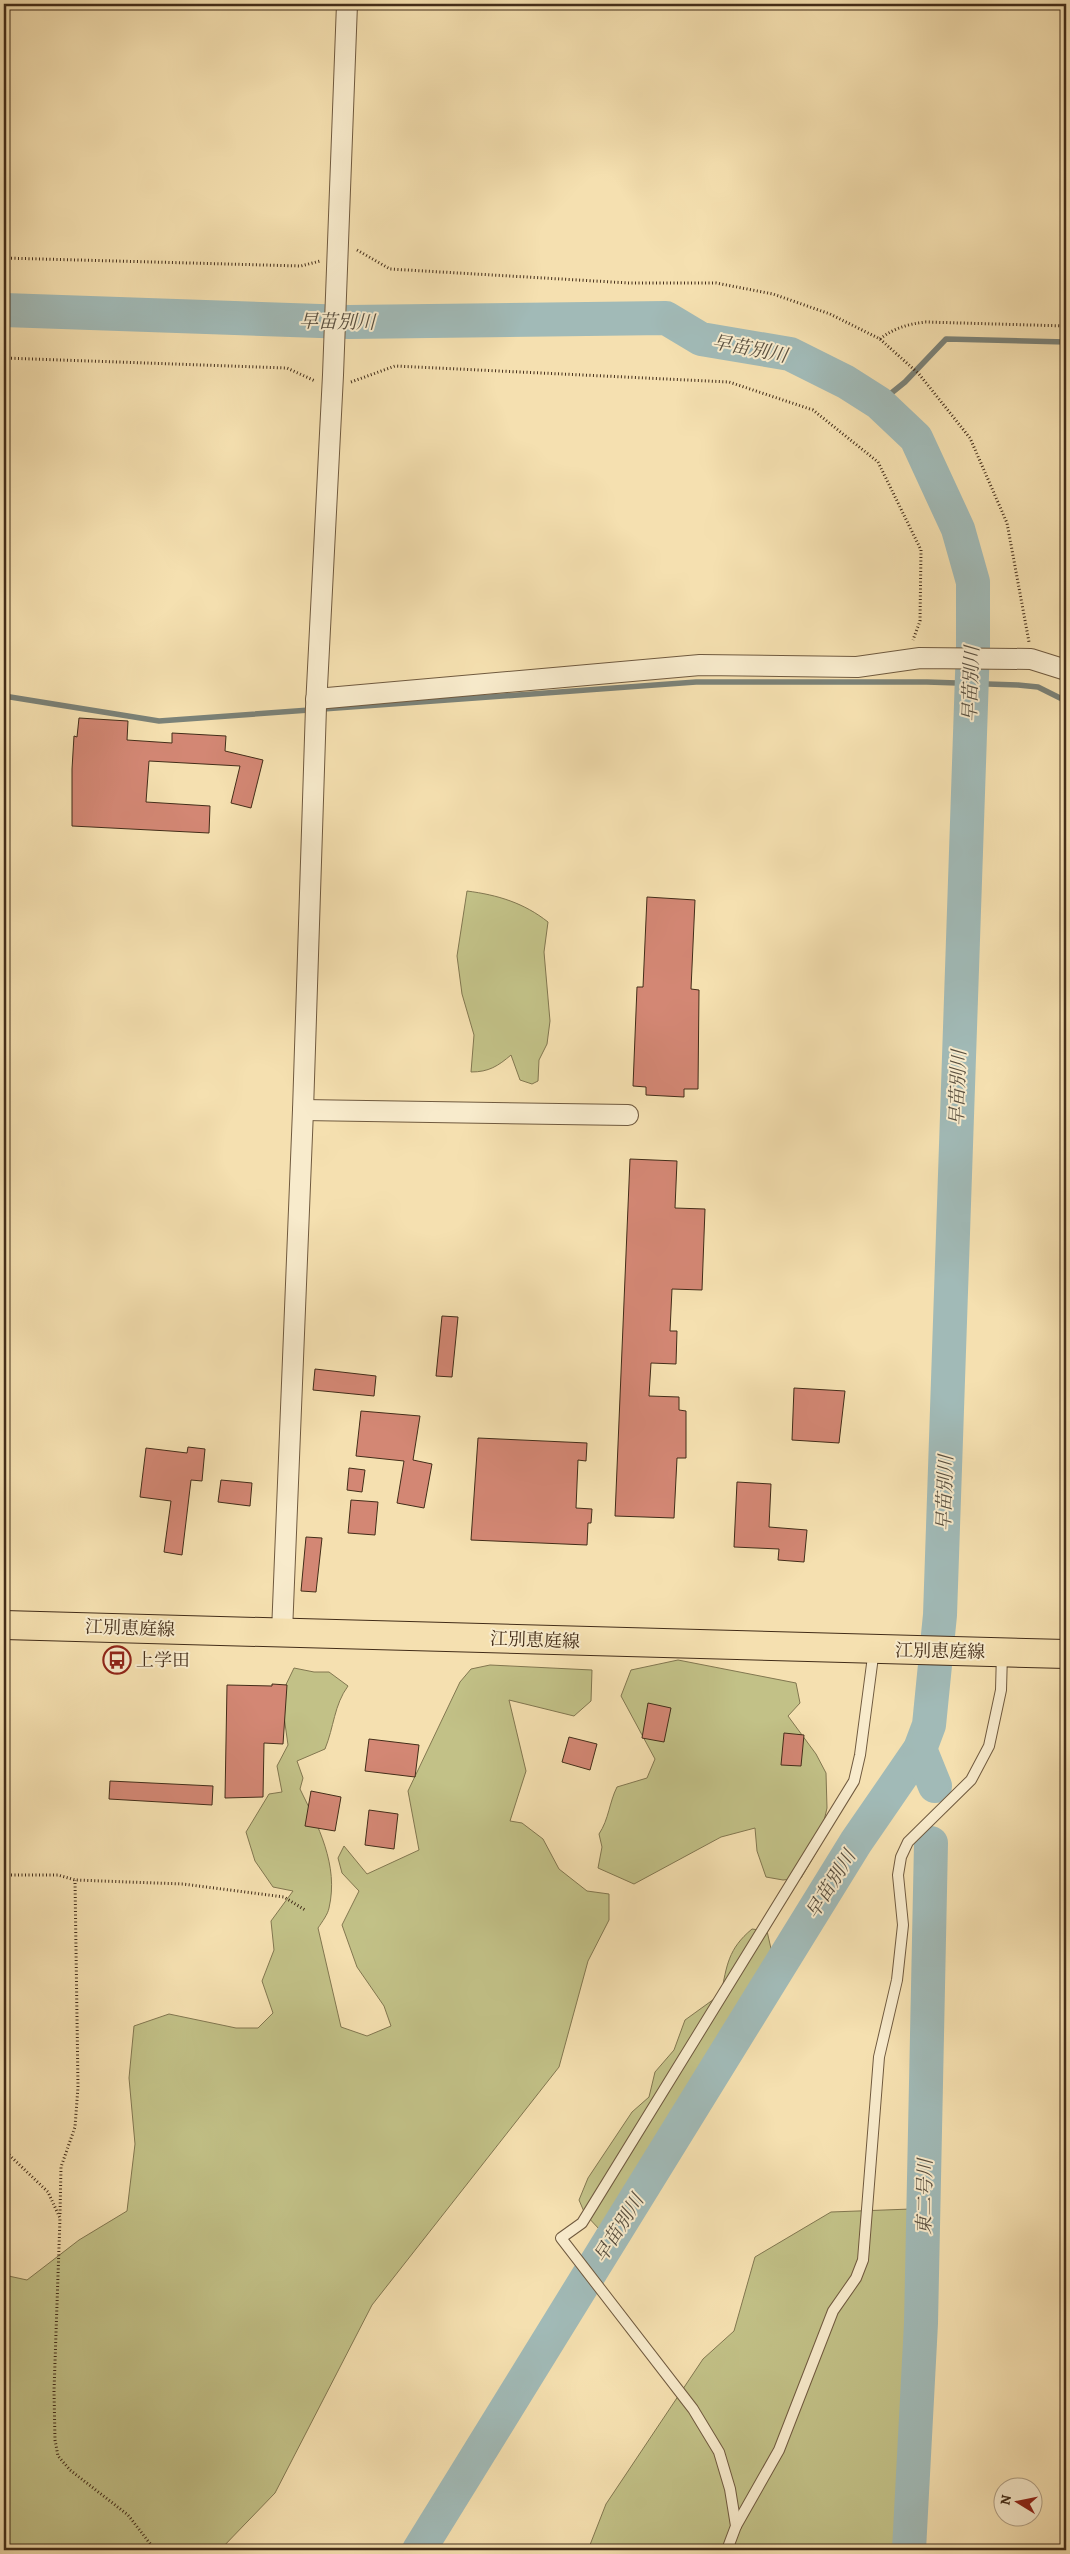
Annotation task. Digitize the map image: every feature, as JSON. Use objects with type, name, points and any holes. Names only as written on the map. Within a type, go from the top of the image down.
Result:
[{"type":"main road","name":"江別恵庭線","points":[[4,1625],[1066,1654]]},
{"type":"street","points":[[282,1632],[303,1110],[316,707],[338,253],[347,4]]},
{"type":"street","points":[[316,707],[700,665],[857,668],[912,660],[1026,660],[1066,670]]},
{"type":"street","points":[[303,1110],[628,1115]]},
{"type":"lane","points":[[736,2526],[730,2489],[719,2452],[693,2409],[569,2251],[561,2238],[582,2223],[854,1781],[882,1650]]},
{"type":"lane","points":[[727,2550],[736,2526],[779,2450],[833,2312],[856,2278],[863,2260],[879,2057],[897,1980],[903,1925],[898,1875],[901,1857],[908,1842],[971,1780],[989,1746],[1001,1690],[994,1652]]},
{"type":"path","points":[[4,258],[301,266],[338,253],[390,269],[629,283],[716,283],[773,294],[830,314],[880,339],[919,374],[970,438],[1007,523],[1026,660]]},
{"type":"path","points":[[880,339],[891,330],[910,324],[926,322],[1066,326]]},
{"type":"path","points":[[4,358],[287,368],[332,382],[395,366],[729,382],[813,410],[878,462],[921,550],[920,621],[912,660]]},
{"type":"path","points":[[4,1875],[58,1875],[75,1880],[183,1884],[284,1897],[305,1910]]},
{"type":"path","points":[[75,1880],[78,2087],[75,2127],[61,2167],[54,2391],[55,2440],[58,2456],[70,2470],[128,2516],[155,2550]]},
{"type":"path","points":[[4,2150],[48,2192],[60,2218]]},
{"type":"shaded area","points":[[467,891],[510,901],[530,910],[548,922],[544,952],[550,1021],[547,1044],[539,1060],[538,1081],[532,1084],[520,1080],[511,1055],[493,1068],[471,1072],[474,1035],[462,994],[457,956]]},
{"type":"shaded area","points":[[678,1660],[796,1683],[800,1703],[788,1716],[816,1754],[826,1773],[827,1808],[817,1851],[801,1878],[783,1880],[766,1877],[757,1851],[755,1828],[721,1837],[634,1884],[598,1868],[602,1847],[599,1834],[605,1823],[617,1787],[647,1778],[655,1759],[621,1696],[631,1670]]},
{"type":"shaded area","points":[[490,1665],[592,1670],[591,1701],[574,1716],[509,1700],[526,1771],[510,1821],[522,1823],[543,1839],[559,1869],[587,1891],[609,1894],[609,1920],[588,1961],[559,2067],[372,2305],[275,2493],[220,2550],[4,2550],[4,2275],[27,2280],[79,2240],[127,2211],[135,2144],[129,2078],[134,2026],[169,2014],[236,2028],[258,2028],[273,2013],[262,1981],[274,1950],[271,1921],[293,1891],[273,1887],[255,1861],[246,1832],[269,1794],[282,1792],[277,1766],[288,1745],[281,1695],[294,1668],[314,1672],[329,1672],[348,1686],[337,1708],[325,1749],[297,1761],[303,1778],[300,1789],[314,1817],[329,1861],[331,1892],[329,1908],[318,1928],[341,2027],[367,2036],[391,2026],[384,2006],[357,1967],[342,1925],[359,1891],[342,1873],[338,1858],[344,1846],[367,1874],[419,1850],[408,1791],[460,1682],[471,1669]]},
{"type":"shaded area","points":[[752,1929],[767,1931],[779,1984],[706,2104],[614,2243],[603,2248],[600,2230],[585,2214],[579,2200],[588,2178],[632,2112],[649,2097],[655,2072],[674,2050],[685,2020],[721,1994],[727,1966],[733,1951]]},
{"type":"shaded area","points":[[911,2209],[917,2342],[902,2550],[588,2550],[606,2504],[703,2359],[734,2331],[755,2257],[831,2212]]},
{"type":"building","points":[[79,718],[128,721],[127,740],[172,743],[172,733],[226,736],[225,751],[263,760],[251,808],[231,803],[240,766],[149,761],[146,802],[210,806],[209,833],[72,826],[74,736],[77,737]]},
{"type":"building","points":[[647,897],[695,900],[691,989],[699,990],[698,1089],[684,1089],[684,1097],[646,1095],[646,1087],[633,1086],[637,987],[643,987]]},
{"type":"building","points":[[630,1159],[677,1161],[675,1208],[705,1209],[702,1290],[672,1289],[670,1331],[677,1331],[676,1364],[651,1363],[649,1396],[679,1397],[679,1410],[686,1411],[686,1458],[677,1458],[674,1518],[615,1516]]},
{"type":"building","points":[[442,1316],[458,1317],[452,1377],[436,1376]]},
{"type":"building","points":[[315,1369],[376,1376],[374,1396],[313,1390]]},
{"type":"building","points":[[794,1388],[845,1391],[839,1443],[792,1440]]},
{"type":"building","points":[[361,1411],[420,1416],[413,1460],[432,1464],[424,1508],[397,1503],[404,1461],[356,1456]]},
{"type":"building","points":[[478,1438],[587,1443],[586,1461],[578,1460],[576,1508],[592,1509],[591,1523],[588,1523],[587,1545],[471,1540]]},
{"type":"building","points":[[188,1447],[205,1449],[202,1481],[191,1480],[182,1555],[164,1552],[171,1501],[140,1497],[146,1448],[187,1453]]},
{"type":"building","points":[[349,1468],[365,1470],[362,1492],[347,1490]]},
{"type":"building","points":[[221,1480],[252,1483],[250,1506],[218,1502]]},
{"type":"building","points":[[737,1482],[771,1484],[769,1527],[807,1530],[804,1562],[778,1560],[779,1549],[734,1547]]},
{"type":"building","points":[[351,1500],[378,1502],[375,1535],[348,1533]]},
{"type":"building","points":[[306,1537],[322,1538],[316,1592],[301,1591]]},
{"type":"building","points":[[272,1684],[287,1685],[283,1744],[264,1743],[263,1797],[225,1798],[227,1685],[272,1686]]},
{"type":"building","points":[[648,1703],[671,1708],[664,1742],[642,1738]]},
{"type":"building","points":[[784,1733],[804,1735],[801,1766],[781,1765]]},
{"type":"building","points":[[569,1737],[597,1744],[590,1770],[562,1762]]},
{"type":"building","points":[[369,1739],[419,1745],[415,1777],[365,1771]]},
{"type":"building","points":[[110,1781],[213,1786],[212,1805],[109,1799]]},
{"type":"building","points":[[311,1791],[341,1797],[335,1831],[305,1826]]},
{"type":"building","points":[[369,1810],[398,1814],[394,1849],[365,1845]]},
{"type":"waterway","name":"早苗別川","points":[[4,310],[349,322],[666,318],[701,339],[790,354],[846,382],[879,403],[916,438],[958,529],[973,582],[973,646],[940,1615],[929,1725],[920,1749],[856,1842],[419,2550]]},
{"type":"waterway","points":[[879,403],[905,382],[946,339],[1066,342]]},
{"type":"waterway","points":[[4,696],[159,721],[696,682],[927,682],[1018,685],[1038,687],[1066,701]]},
{"type":"waterway","name":"東二号川","points":[[920,1749],[935,1786]]},
{"type":"waterway","name":"東二号川","points":[[909,2550],[921,2323],[931,1843]]},
{"type":"place","name":"上学田","points":[[117,1660]]}]
